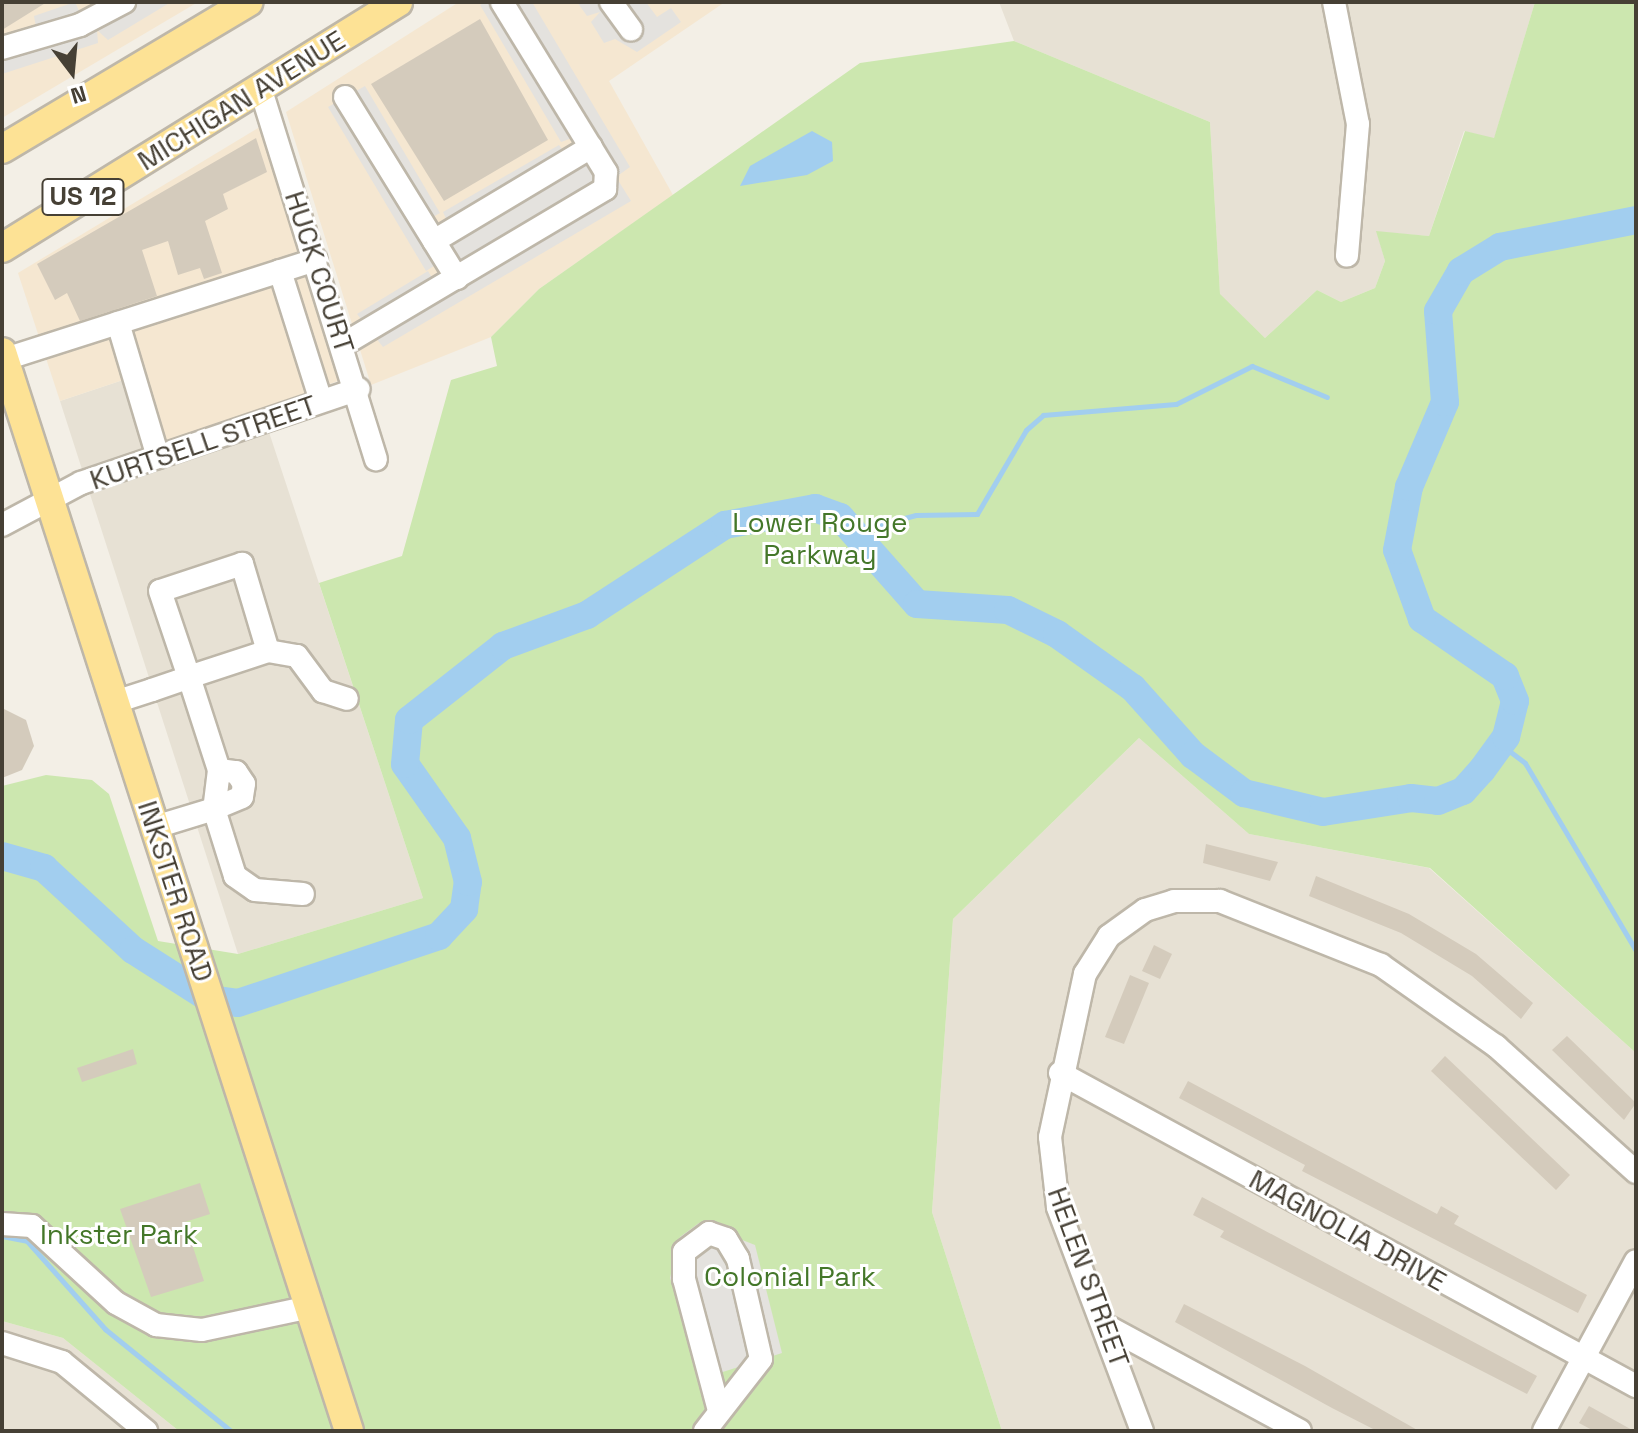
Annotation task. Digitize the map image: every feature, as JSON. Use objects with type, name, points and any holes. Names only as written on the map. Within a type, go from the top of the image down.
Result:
[{"type":"main road","name":"US 12","points":[[2,149],[249,2]]},
{"type":"main road","points":[[351,32],[355,2]]},
{"type":"main road","name":"MICHIGAN AVENUE","points":[[2,248],[398,2]]},
{"type":"main road","name":"INKSTER ROAD","points":[[4,366],[51,503],[349,1431]]},
{"type":"street","points":[[344,344],[605,189],[606,172],[502,2]]},
{"type":"street","points":[[611,2],[631,30]]},
{"type":"street","points":[[1334,2],[1358,124],[1347,256]]},
{"type":"street","points":[[2,48],[113,5]]},
{"type":"street","name":"HUCK COURT","points":[[260,87],[344,344],[376,459]]},
{"type":"street","points":[[345,97],[457,278]]},
{"type":"street","points":[[434,241],[591,147]]},
{"type":"street","points":[[4,366],[118,323],[316,260]]},
{"type":"street","points":[[280,271],[321,401]]},
{"type":"street","points":[[118,323],[158,457]]},
{"type":"street","name":"KURTSELL STREET","points":[[2,525],[51,503],[81,483],[358,389]]},
{"type":"street","points":[[268,651],[242,564],[160,591],[219,770],[214,809],[240,883],[303,894]]},
{"type":"street","points":[[115,702],[268,651],[297,656],[323,691],[347,699]]},
{"type":"street","points":[[155,827],[214,809]]},
{"type":"street","name":"HELEN STREET","points":[[1142,1431],[1108,1327],[1054,1191],[1050,1137],[1060,1073],[1079,991],[1109,936],[1161,904],[1220,901],[1322,938],[1412,984],[1496,1046],[1636,1172]]},
{"type":"street","name":"MAGNOLIA DRIVE","points":[[1060,1073],[1636,1386]]},
{"type":"street","points":[[2,1224],[32,1226],[116,1303],[156,1325],[202,1330],[310,1307]]},
{"type":"street","points":[[705,1431],[718,1407],[749,1381],[761,1349],[738,1259],[726,1239],[709,1233],[684,1252],[684,1279],[718,1407]]},
{"type":"street","points":[[1544,1431],[1636,1261]]},
{"type":"street","points":[[1108,1327],[1300,1431]]},
{"type":"street","points":[[2,1343],[62,1362],[146,1431]]},
{"type":"shaded area","points":[[2,2],[198,2],[2,118]]},
{"type":"shaded area","points":[[75,2],[80,13],[97,2],[171,2],[108,40],[97,30],[98,43],[2,74],[2,40],[36,27],[34,16]]},
{"type":"shaded area","points":[[459,2],[725,2],[609,81],[673,195],[539,289],[491,337],[371,385],[286,112]]},
{"type":"shaded area","points":[[485,2],[532,2],[630,167],[616,177],[631,201],[383,347],[357,314],[428,271],[434,281],[443,274],[437,264],[426,271],[328,107],[365,86],[440,213],[431,218],[437,229],[448,223],[443,212],[559,145],[565,153],[576,145],[572,138],[561,142],[480,5]]},
{"type":"shaded area","points":[[577,2],[646,2],[657,17],[671,8],[681,22],[637,52],[615,39],[604,43],[591,22],[600,12],[587,16]]},
{"type":"shaded area","points":[[999,2],[1535,2],[1494,139],[1464,131],[1429,236],[1377,232],[1385,261],[1375,288],[1341,302],[1317,290],[1265,338],[1220,295],[1210,122],[1014,41]]},
{"type":"shaded area","points":[[263,125],[341,380],[147,449],[126,379],[60,401],[18,273]]},
{"type":"shaded area","points":[[126,379],[147,449],[261,408],[423,898],[238,954],[60,401]]},
{"type":"shaded area","points":[[1139,738],[1249,834],[1429,868],[1636,1053],[1636,1431],[1002,1431],[932,1212],[953,919]]},
{"type":"shaded area","points":[[699,1223],[755,1245],[782,1353],[704,1378],[670,1278],[680,1237]]},
{"type":"shaded area","points":[[2,1321],[63,1338],[179,1431],[2,1431]]},
{"type":"green space","name":"Lower Rouge Parkway","points":[[1535,2],[1636,2],[1636,1053],[1430,868],[1249,834],[1139,738],[953,919],[932,1212],[1002,1431],[179,1431],[63,1338],[2,1321],[2,786],[46,775],[92,780],[109,794],[158,941],[238,954],[423,898],[319,583],[402,556],[451,380],[497,366],[491,337],[539,289],[860,63],[1014,41],[1210,122],[1220,294],[1265,338],[1317,290],[1341,302],[1375,288],[1385,261],[1376,231],[1429,236],[1465,131],[1494,138]]},
{"type":"water","points":[[812,131],[832,142],[833,161],[807,175],[740,186],[750,166]]},
{"type":"building","points":[[2,2],[47,2],[2,30]]},
{"type":"building","points":[[480,19],[548,140],[444,201],[371,84]]},
{"type":"building","points":[[256,138],[267,172],[223,194],[228,209],[205,221],[222,273],[204,279],[200,268],[178,275],[168,241],[142,250],[157,296],[80,321],[67,293],[55,300],[37,264]]},
{"type":"building","points":[[2,708],[26,720],[34,746],[22,770],[2,778]]},
{"type":"building","points":[[1206,844],[1278,862],[1270,881],[1203,863]]},
{"type":"building","points":[[1316,876],[1409,914],[1476,954],[1533,1003],[1521,1019],[1472,976],[1401,933],[1309,896]]},
{"type":"building","points":[[1154,945],[1172,954],[1160,979],[1142,971]]},
{"type":"building","points":[[1130,975],[1149,983],[1124,1044],[1105,1037]]},
{"type":"building","points":[[1567,1036],[1636,1103],[1624,1120],[1552,1050]]},
{"type":"building","points":[[133,1049],[137,1064],[82,1082],[77,1068]]},
{"type":"building","points":[[1445,1056],[1570,1175],[1556,1190],[1431,1071]]},
{"type":"building","points":[[1188,1081],[1437,1214],[1441,1206],[1459,1216],[1454,1224],[1587,1295],[1578,1313],[1302,1171],[1305,1165],[1179,1098]]},
{"type":"building","points":[[200,1183],[210,1214],[185,1222],[204,1281],[151,1297],[120,1209]]},
{"type":"building","points":[[1202,1197],[1537,1376],[1527,1394],[1220,1237],[1224,1231],[1193,1215]]},
{"type":"building","points":[[1184,1304],[1305,1366],[1419,1431],[1377,1431],[1332,1408],[1175,1322]]},
{"type":"building","points":[[1589,1406],[1634,1431],[1594,1431],[1579,1423]]},
{"type":"waterway","points":[[2,856],[44,868],[133,950],[210,999],[238,1003],[439,936],[464,909],[468,882],[457,838],[405,764],[409,720],[503,646],[587,615],[725,525],[815,508],[840,517],[917,604],[1008,610],[1057,634],[1133,688],[1193,755],[1244,793],[1323,812],[1411,798],[1438,801],[1463,791],[1482,770],[1506,737],[1515,701],[1505,676],[1422,619],[1397,550],[1409,487],[1445,402],[1438,311],[1461,271],[1500,247],[1636,220]]},
{"type":"waterway","points":[[852,532],[916,515],[977,514],[1026,430],[1043,415],[1176,404],[1252,366],[1327,397]]},
{"type":"waterway","points":[[1500,744],[1525,763],[1636,951]]},
{"type":"waterway","points":[[2,1236],[27,1241],[105,1329],[231,1431]]},
{"type":"park label","name":"Inkster Park","points":[[119,1234]]},
{"type":"park label","name":"Colonial Park","points":[[790,1276]]}]
